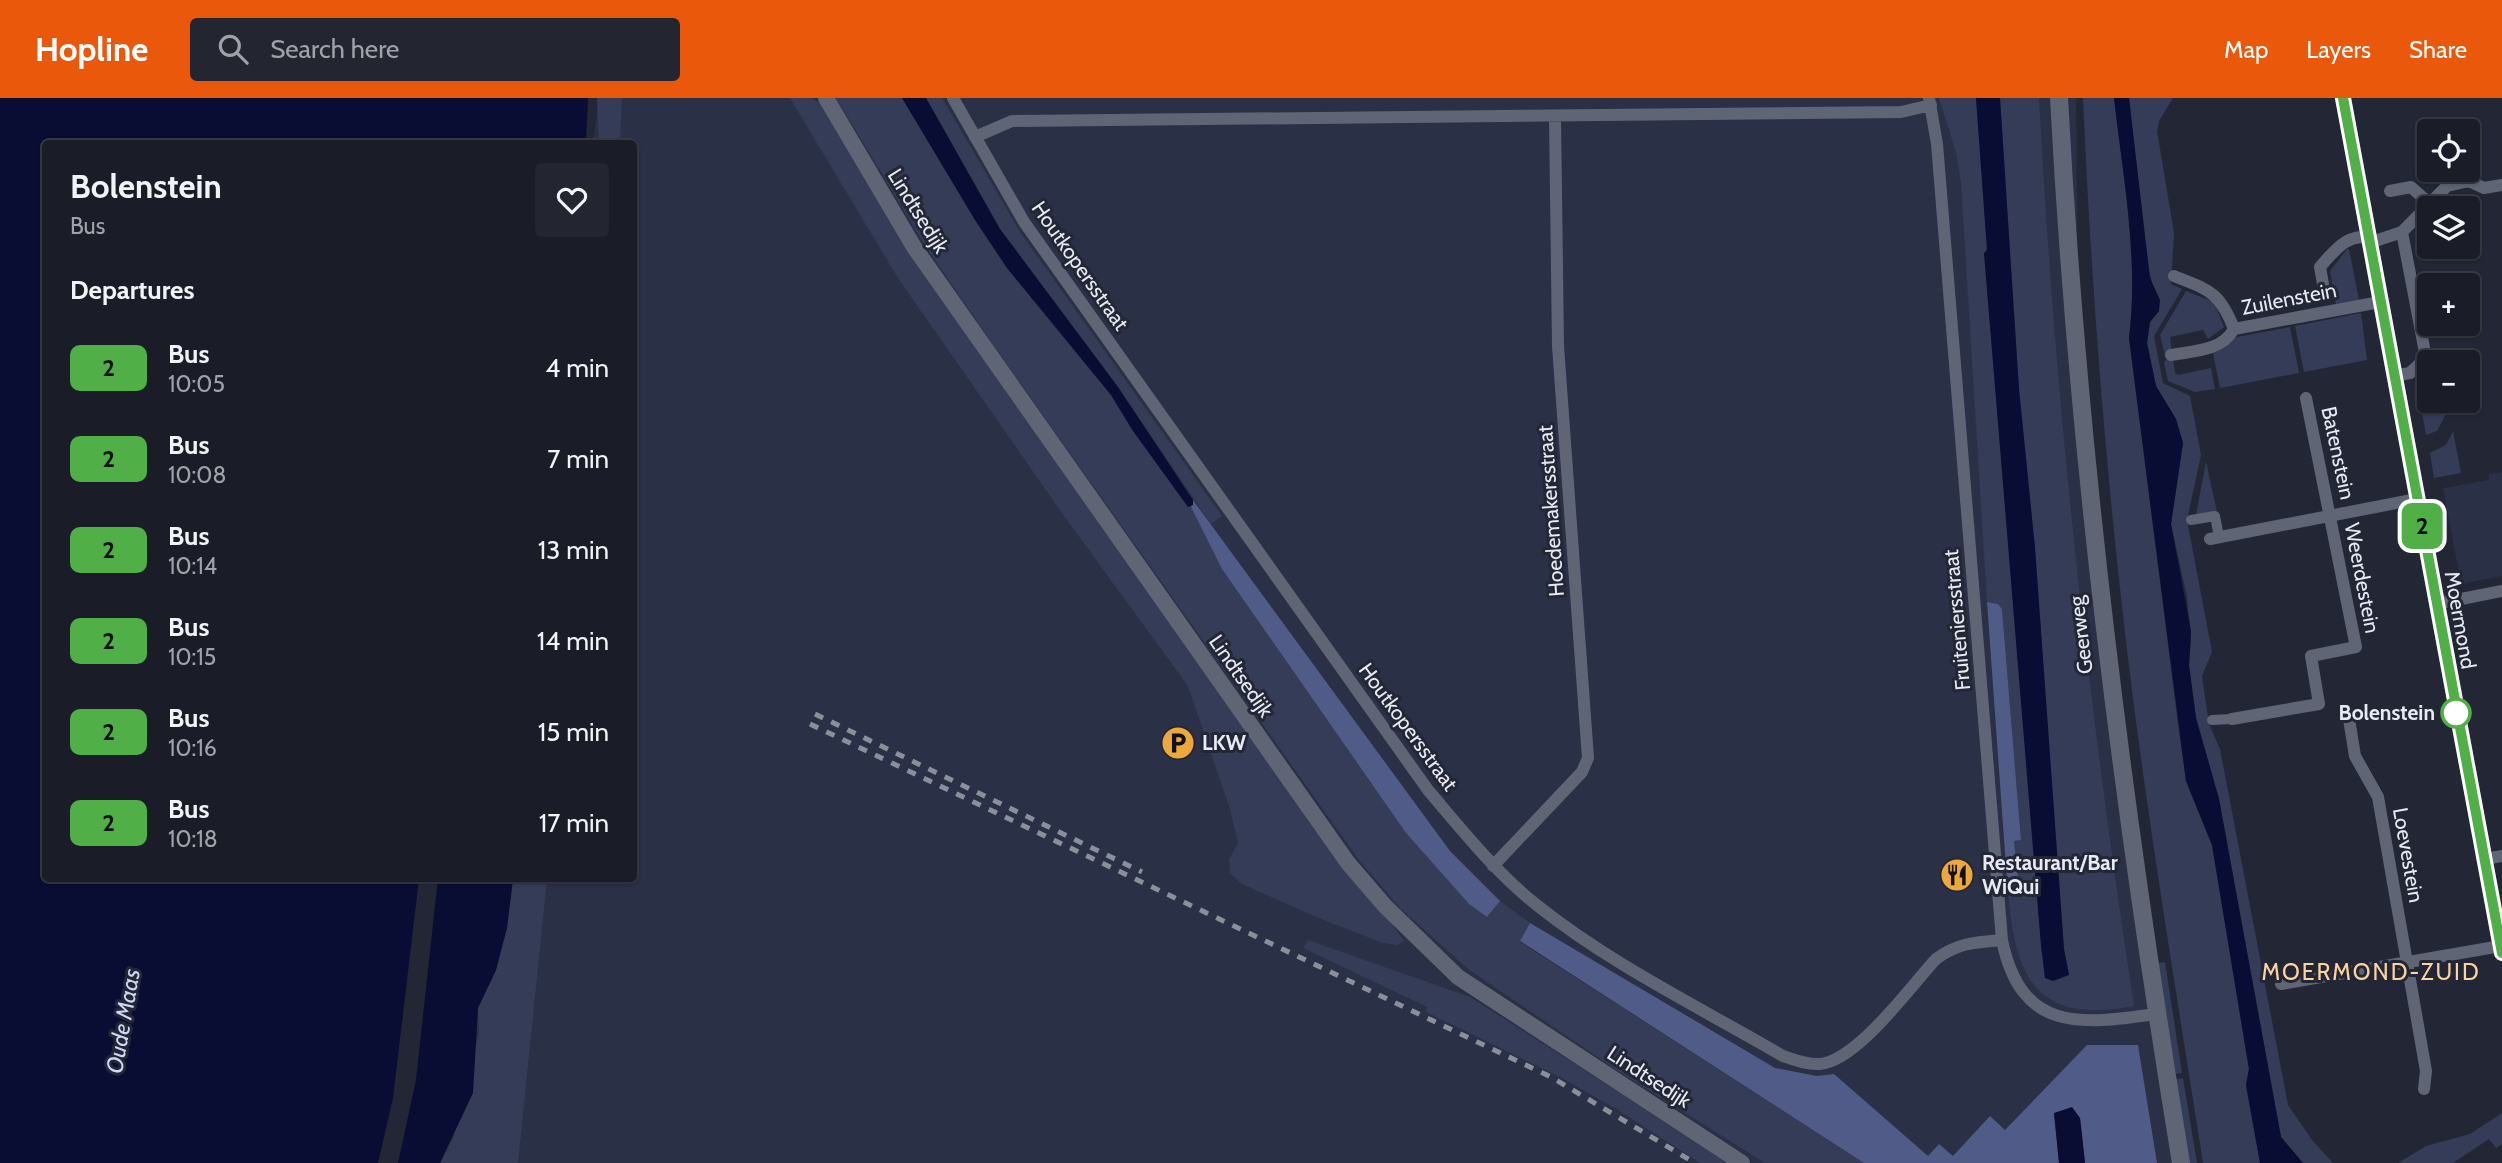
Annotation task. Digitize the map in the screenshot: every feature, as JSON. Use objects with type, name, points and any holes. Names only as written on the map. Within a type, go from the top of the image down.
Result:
[{"type":"main road","name":"Geerweg","points":[[2059,98],[2082,434],[2104,646],[2156,1014],[2181,1163]]},
{"type":"street","name":"Lindtsedijk","points":[[826,98],[914,247],[1348,863],[1384,906],[1458,977],[1742,1163]]},
{"type":"street","name":"Houtkopersstraat","points":[[953,98],[1024,222],[1428,790],[1493,866],[1537,906],[1592,945],[1783,1056],[1805,1063],[1821,1064],[1837,1060],[1854,1049],[1936,960],[1950,949],[1967,943],[2002,940]]},
{"type":"street","name":"Moermond","points":[[2343,98],[2501,949]]},
{"type":"street","points":[[975,137],[1012,121],[1901,112],[1930,101]]},
{"type":"street","name":"Fruiteniersstraat","points":[[1930,101],[1937,144],[2002,940],[2015,985],[2028,999],[2050,1012],[2093,1021],[2156,1014]]},
{"type":"street","name":"Hoedemakersstraat","points":[[1493,866],[1582,772],[1588,758],[1558,346],[1555,116]]},
{"type":"street","points":[[2438,196],[2447,186],[2469,181],[2484,188],[2502,185]]},
{"type":"street","points":[[2390,191],[2411,187],[2421,196]]},
{"type":"street","points":[[2323,284],[2320,267],[2341,242],[2368,237],[2375,241],[2402,232],[2417,217]]},
{"type":"street","points":[[2394,376],[2410,373],[2426,358],[2402,232]]},
{"type":"street","points":[[2174,276],[2213,292],[2225,305],[2234,329]]},
{"type":"street","name":"Zuilenstein","points":[[2171,355],[2210,348],[2228,340],[2234,329],[2380,302]]},
{"type":"street","name":"Batenstein","points":[[2306,398],[2331,516]]},
{"type":"street","points":[[2191,520],[2215,516],[2215,538],[2417,499]]},
{"type":"street","name":"Weerdestein","points":[[2232,719],[2319,704],[2311,656],[2356,647],[2331,516]]},
{"type":"street","points":[[2436,604],[2502,591]]},
{"type":"street","points":[[2212,720],[2232,719]]},
{"type":"street","name":"Loevestein","points":[[2348,719],[2355,756],[2378,797],[2426,1071],[2424,1089]]},
{"type":"street","points":[[2485,859],[2502,856]]},
{"type":"street","points":[[2275,984],[2501,949]]},
{"type":"shaded area","points":[[597,98],[622,98],[620,140],[599,140]]},
{"type":"shaded area","points":[[599,98],[2076,98],[2078,294],[2095,515],[2140,870],[2187,1163],[413,1163],[470,882],[637,882],[637,140],[593,140]]},
{"type":"shaded area","points":[[790,98],[811,98],[822,104],[1404,941],[1397,945],[1383,943],[1321,919],[1242,884],[1230,873],[1229,859],[1238,843],[1230,809],[1188,686],[1064,516],[898,278]]},
{"type":"shaded area","points":[[836,98],[902,98],[1007,268],[1111,395],[1133,431],[1191,507],[1222,569],[1406,833],[1469,904],[1487,917],[1500,901],[1530,923],[1520,942],[1864,1163],[1765,1163],[1615,1069],[1468,969],[1400,908],[1359,860],[996,349],[926,247]]},
{"type":"shaded area","points":[[926,98],[942,98],[1020,232],[1222,516],[1211,524],[1118,387],[1000,229]]},
{"type":"shaded area","points":[[1939,98],[1976,98],[1987,250],[1984,253],[2045,978],[2069,974],[2064,949],[2035,548],[2019,389],[2000,98],[2039,98],[2054,326],[2075,553],[2102,780],[2134,1006],[2098,1010],[2070,1007],[2049,998],[2033,984],[2022,964],[2015,940],[2007,881],[2018,877],[2014,841],[2021,839],[2002,609],[1998,604],[1987,602],[1961,183],[1956,152]]},
{"type":"shaded area","points":[[2083,98],[2114,98],[2131,248],[2132,308],[2129,338],[2178,724],[2186,781],[2212,845],[2249,1069],[2246,1085],[2260,1163],[2203,1163],[2151,828],[2122,610],[2098,354]]},
{"type":"shaded area","points":[[2129,98],[2173,98],[2159,121],[2157,131],[2174,233],[2171,284],[2182,289],[2154,336],[2163,383],[2190,396],[2201,455],[2187,520],[2212,652],[2202,676],[2209,724],[2220,749],[2288,1105],[2312,1140],[2333,1163],[2303,1163],[2281,1137],[2219,799],[2196,718],[2189,665],[2191,640],[2187,597],[2171,524],[2183,443],[2176,419],[2156,386],[2147,343],[2150,322],[2159,311],[2147,262]]},
{"type":"shaded area","points":[[2347,249],[2359,300],[2336,304],[2330,271]]},
{"type":"shaded area","points":[[2186,291],[2214,302],[2224,327],[2208,339],[2203,330],[2170,337],[2172,353],[2165,355],[2160,335]]},
{"type":"shaded area","points":[[2361,313],[2367,360],[2304,372],[2295,326]]},
{"type":"shaded area","points":[[2290,327],[2299,373],[2220,388],[2213,353],[2237,337]]},
{"type":"shaded area","points":[[2173,359],[2175,373],[2178,375],[2211,368],[2215,389],[2195,392],[2168,381],[2164,362]]},
{"type":"shaded area","points":[[2422,413],[2446,413],[2437,431],[2426,435]]},
{"type":"shaded area","points":[[2453,431],[2461,473],[2434,478],[2430,453],[2446,445]]},
{"type":"shaded area","points":[[2206,462],[2217,512],[2196,515]]},
{"type":"shaded area","points":[[2502,472],[2502,576],[2461,584],[2443,488],[2489,480],[2489,474]]},
{"type":"shaded area","points":[[1193,500],[1450,851],[1500,901],[1487,917],[1469,904],[1406,833],[1222,569],[1191,507]]},
{"type":"shaded area","points":[[1987,602],[1998,604],[2002,609],[2021,840],[2014,841],[2018,877],[2007,881]]},
{"type":"shaded area","points":[[513,882],[547,882],[518,1163],[440,1163],[453,1139],[479,1033],[478,1008],[496,970],[507,928]]},
{"type":"shaded area","points":[[1530,923],[1775,1068],[1817,1076],[1834,1074],[1928,1156],[1939,1144],[1953,1156],[1990,1116],[2005,1130],[2087,1045],[2138,1045],[2157,1163],[2085,1163],[2080,1118],[2054,1113],[2059,1163],[1864,1163],[1520,941]]},
{"type":"shaded area","points":[[1308,940],[1470,997],[1730,1163],[1700,1163],[1618,1110],[1562,1078],[1426,1012],[1427,1007],[1303,948]]},
{"type":"shaded area","points":[[2165,962],[2182,1073],[2176,1074],[2157,963]]},
{"type":"shaded area","points":[[2183,1078],[2197,1163],[2190,1163],[2176,1079]]},
{"type":"shaded area","points":[[2502,1113],[2502,1144],[2496,1148],[2489,1139],[2453,1163],[2398,1163],[2426,1146],[2470,1134]]},
{"type":"water","name":"Oude Maas","points":[[0,98],[588,98],[586,140],[42,140],[42,882],[419,882],[393,1098],[378,1163],[0,1163]]},
{"type":"water","points":[[902,98],[926,98],[1000,229],[1118,387],[1193,500],[1193,505],[1188,507],[1133,431],[1111,395],[1007,268]]},
{"type":"water","points":[[1976,98],[2000,98],[2019,389],[2035,548],[2064,949],[2069,975],[2053,981],[2045,978],[2041,946],[1984,253],[1987,250]]},
{"type":"water","points":[[2114,98],[2129,98],[2150,278],[2160,300],[2159,311],[2150,322],[2147,343],[2156,386],[2176,419],[2183,443],[2171,524],[2191,631],[2189,665],[2196,718],[2219,799],[2281,1137],[2303,1163],[2260,1163],[2246,1085],[2249,1069],[2212,845],[2186,781],[2129,338],[2132,308],[2131,248]]},
{"type":"water","points":[[438,882],[513,882],[507,928],[496,970],[478,1008],[473,1093],[440,1163],[398,1163],[416,1080]]},
{"type":"water","points":[[2072,1107],[2080,1118],[2085,1163],[2059,1163],[2054,1113]]},
{"type":"railway","points":[[815,714],[1142,872]]},
{"type":"railway","points":[[810,724],[1551,1077],[1695,1163]]},
{"type":"bus line","name":"2","points":[[2343,98],[2502,953]]},
{"type":"place","name":"Bolenstein","points":[[2456,713]]},
{"type":"place","name":"LKW","points":[[1178,743]]},
{"type":"place","name":"Restaurant/Bar WiQui","points":[[1957,875]]},
{"type":"district","name":"MOERMOND-ZUID","points":[[2371,972]]}]
